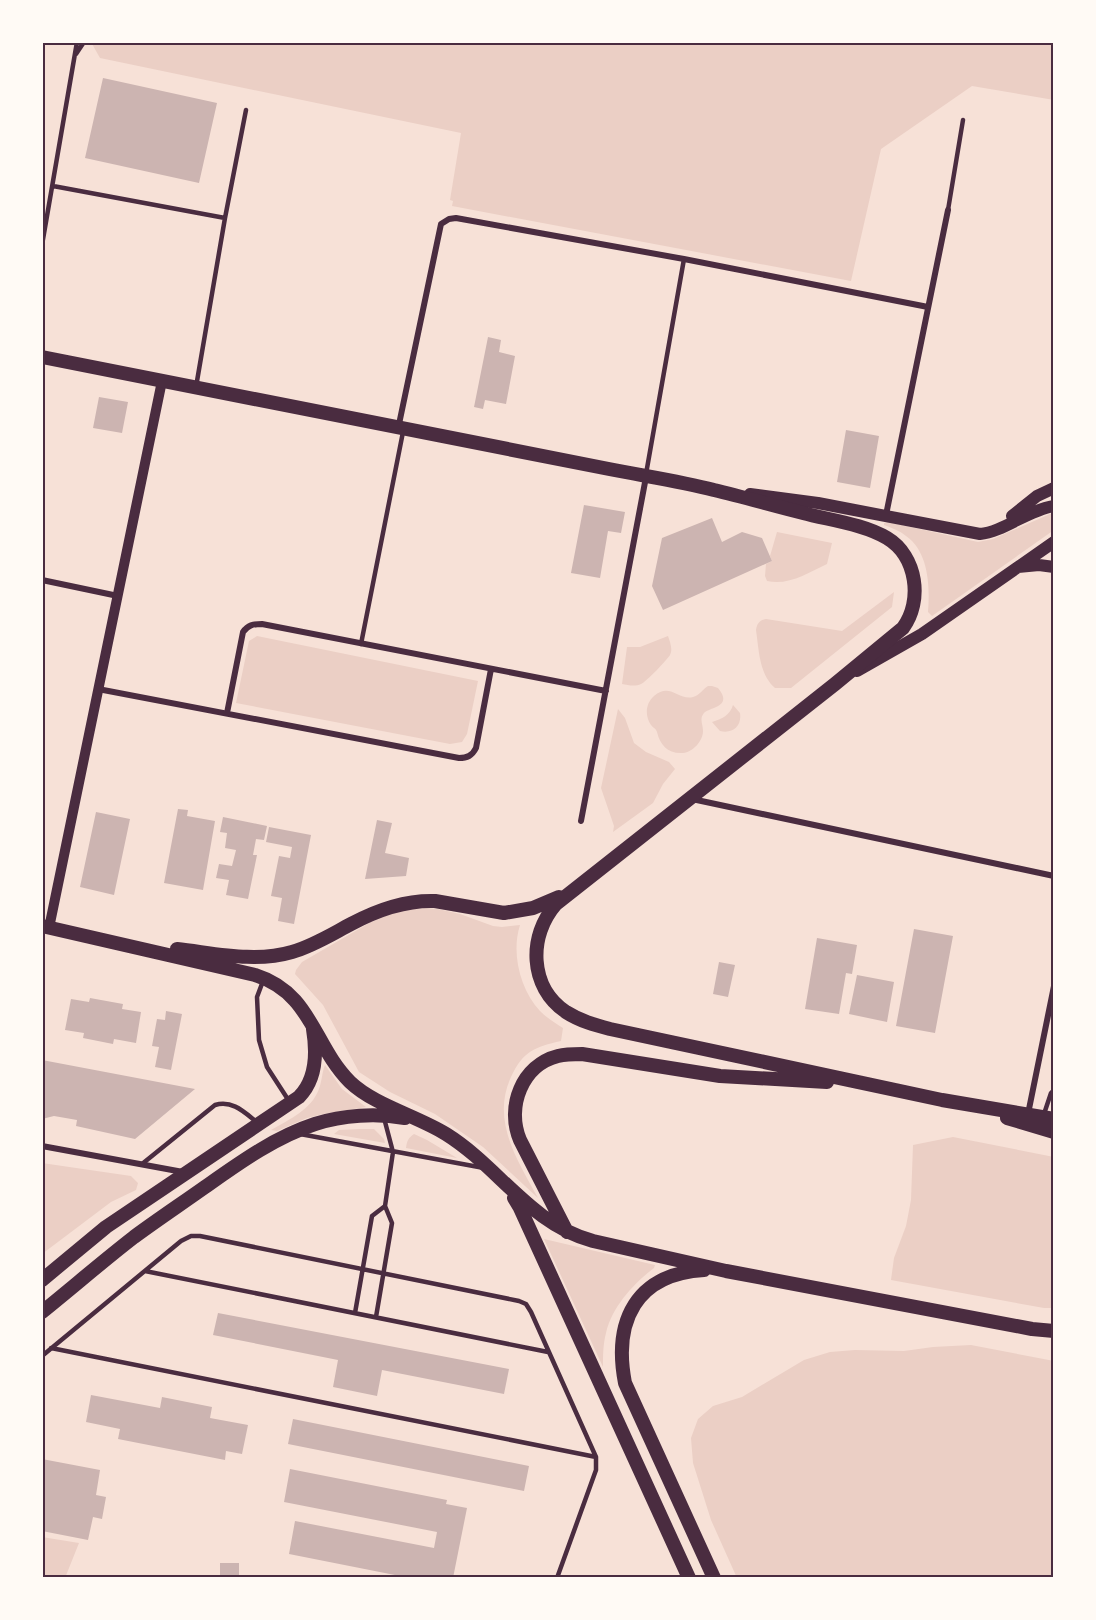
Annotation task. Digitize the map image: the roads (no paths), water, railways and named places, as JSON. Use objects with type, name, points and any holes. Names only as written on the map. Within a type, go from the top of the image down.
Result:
[{"type":"main road","points":[[42,357],[713,489],[818,503],[976,534],[984,534],[1037,510],[1054,506]]},
{"type":"main road","points":[[995,530],[1037,496],[1054,488]]},
{"type":"main road","points":[[713,489],[864,529],[886,537],[899,549],[911,569],[915,588],[910,617],[896,635],[551,909],[538,938],[536,956],[543,986],[566,1012],[581,1020],[610,1029],[942,1100],[1049,1118]]},
{"type":"main road","points":[[835,684],[922,634],[1054,542]]},
{"type":"main road","points":[[1017,567],[1039,565],[1054,567]]},
{"type":"main road","points":[[121,944],[248,957],[272,956],[304,948],[365,917],[401,904],[435,901],[504,913],[533,908],[567,894]]},
{"type":"main road","points":[[44,929],[121,944],[264,978],[281,987],[291,995],[344,1075],[358,1089],[376,1100],[426,1122],[470,1151],[534,1211],[567,1232],[592,1241],[726,1271],[1054,1333]]},
{"type":"main road","points":[[42,1280],[106,1227],[260,1125],[305,1091],[313,1072],[315,1050],[311,1024]]},
{"type":"main road","points":[[567,1232],[520,1140],[515,1124],[516,1101],[523,1084],[535,1069],[552,1058],[571,1054],[591,1055],[720,1076],[871,1085]]},
{"type":"main road","points":[[942,1100],[1054,1132]]},
{"type":"main road","points":[[42,1312],[134,1237],[229,1170],[292,1133],[318,1123],[367,1116],[426,1122]]},
{"type":"main road","points":[[496,1174],[520,1208],[689,1578]]},
{"type":"main road","points":[[714,1578],[625,1383],[622,1341],[624,1328],[631,1311],[650,1288],[667,1278],[680,1274],[702,1270],[726,1271]]},
{"type":"street","points":[[886,515],[948,210]]},
{"type":"street","points":[[401,429],[441,224],[449,219],[456,218],[684,259],[928,307]]},
{"type":"street","points":[[44,929],[98,689],[162,381]]},
{"type":"street","points":[[581,821],[646,476]]},
{"type":"street","points":[[42,580],[118,596]]},
{"type":"street","points":[[227,713],[243,632],[252,624],[262,624],[606,691]]},
{"type":"street","points":[[98,689],[465,758],[470,756],[476,748],[491,669]]},
{"type":"street","points":[[689,799],[1054,876]]},
{"type":"street","points":[[1028,1114],[1054,986]]},
{"type":"street","points":[[42,1146],[188,1173]]},
{"type":"lane","points":[[42,245],[77,42]]},
{"type":"lane","points":[[75,56],[84,42]]},
{"type":"lane","points":[[196,388],[246,110]]},
{"type":"lane","points":[[948,210],[963,120]]},
{"type":"lane","points":[[53,186],[225,218]]},
{"type":"lane","points":[[646,476],[684,259]]},
{"type":"lane","points":[[362,644],[401,429]]},
{"type":"lane","points":[[264,978],[257,998],[259,1040],[267,1067],[291,1103]]},
{"type":"lane","points":[[1049,1118],[1051,1093],[1054,1090]]},
{"type":"lane","points":[[376,1100],[384,1116],[393,1152],[385,1206],[392,1223],[376,1317]]},
{"type":"lane","points":[[142,1164],[215,1105],[221,1103],[233,1105],[260,1125]]},
{"type":"lane","points":[[292,1133],[496,1174]]},
{"type":"lane","points":[[355,1313],[372,1216],[385,1206]]},
{"type":"lane","points":[[42,1356],[181,1241],[191,1236],[363,1269],[526,1304],[596,1457],[596,1470],[557,1578]]},
{"type":"lane","points":[[144,1271],[548,1352]]},
{"type":"lane","points":[[51,1348],[596,1457]]}]
